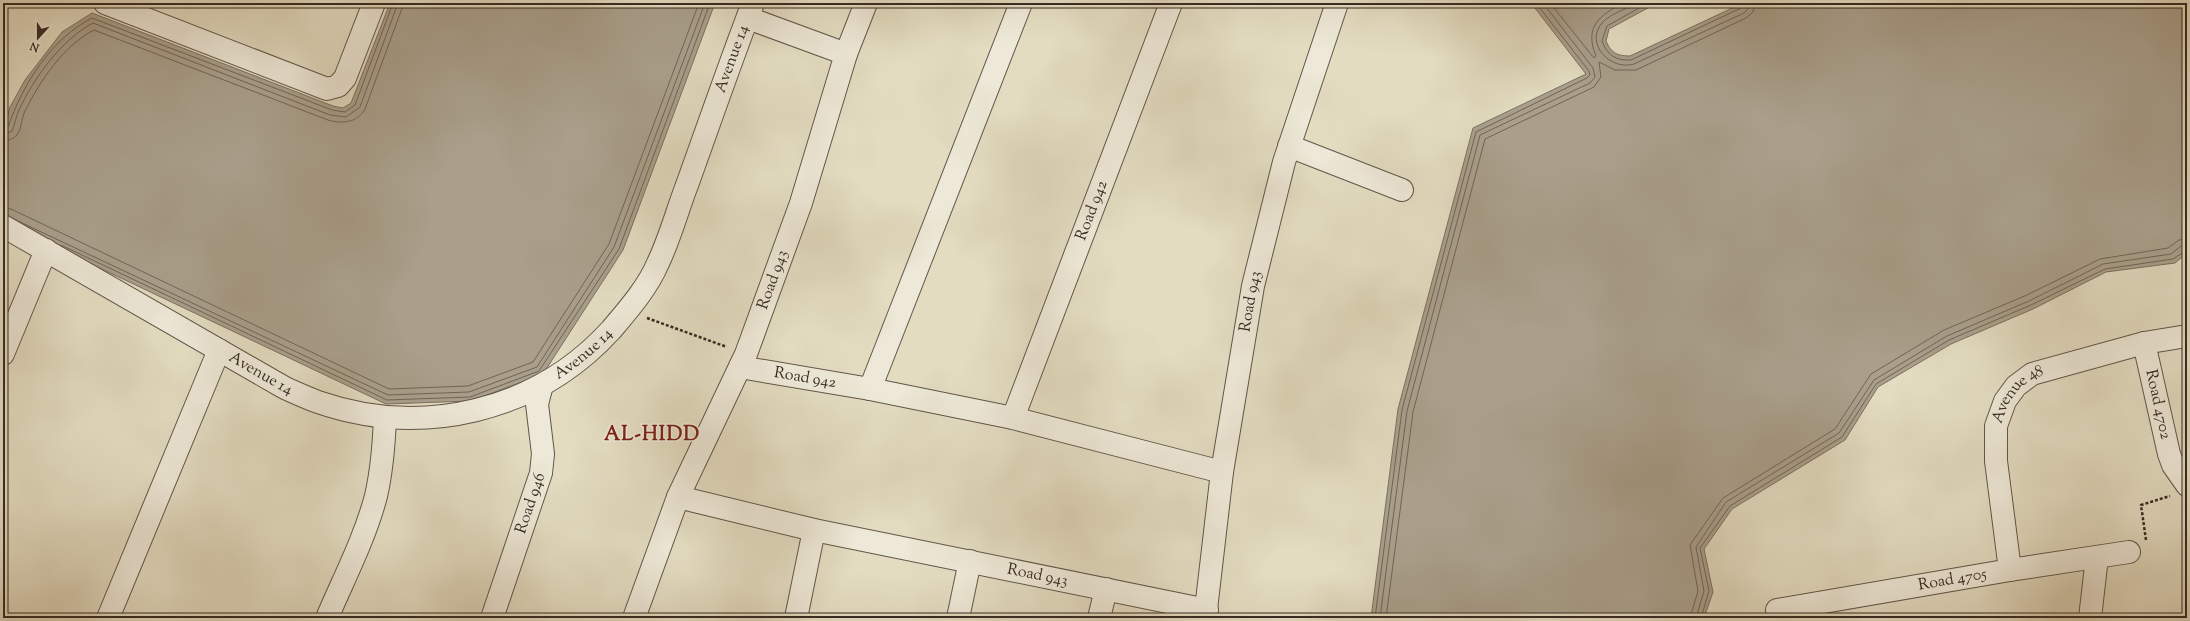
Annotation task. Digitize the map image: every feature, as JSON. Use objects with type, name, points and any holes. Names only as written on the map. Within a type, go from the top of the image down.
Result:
[{"type":"street","points":[[106,3],[327,89],[338,86],[345,78],[374,3]]},
{"type":"street","name":"Road 943","points":[[634,618],[678,497],[743,361],[800,203],[846,54],[866,3]]},
{"type":"street","points":[[870,389],[1021,3]]},
{"type":"street","name":"Road 942","points":[[1012,418],[1171,3]]},
{"type":"street","name":"Road 943","points":[[678,497],[814,530],[1106,589],[1206,614],[1222,472],[1253,286],[1289,146],[1333,4]]},
{"type":"street","points":[[751,10],[846,54]]},
{"type":"street","name":"Avenue 14","points":[[3,226],[285,388],[318,402],[350,411],[385,417],[445,416],[484,410],[511,400],[542,385],[586,356],[628,310],[658,264],[751,10]]},
{"type":"street","points":[[1289,146],[1402,190]]},
{"type":"street","points":[[3,354],[46,250]]},
{"type":"street","name":"Avenue 48","points":[[2010,570],[1996,461],[1996,426],[2005,401],[2016,386],[2032,374],[2144,344],[2187,336]]},
{"type":"street","name":"Road 4702","points":[[2144,344],[2169,454],[2180,490]]},
{"type":"street","name":"Avenue 14","points":[[108,618],[219,350]]},
{"type":"street","name":"Road 942","points":[[743,361],[1012,418],[1222,472]]},
{"type":"street","name":"Road 946","points":[[492,618],[541,473],[543,454],[537,404],[542,385]]},
{"type":"street","points":[[328,618],[374,501],[381,469],[385,417]]},
{"type":"street","points":[[796,618],[814,530]]},
{"type":"street","name":"Road 4705","points":[[1777,610],[2010,570],[2129,552]]},
{"type":"street","points":[[2090,618],[2097,557]]},
{"type":"street","points":[[958,618],[970,561]]},
{"type":"street","points":[[1099,618],[1106,589]]},
{"type":"path","points":[[628,310],[743,361]]},
{"type":"path","points":[[2129,552],[2147,550],[2141,505],[2180,490]]},
{"type":"water","points":[[390,3],[715,3],[623,250],[543,374],[471,401],[386,404],[3,222],[3,132],[10,107],[25,80],[62,32],[92,13],[333,106],[343,108],[351,103]]},
{"type":"water","points":[[1531,3],[1657,3],[1609,29],[1606,41],[1612,51],[1621,55],[1630,56],[1743,3],[2187,3],[2187,253],[2175,263],[2106,272],[2033,309],[1951,344],[1878,387],[1845,440],[1732,509],[1704,549],[1713,592],[1704,618],[1371,618],[1398,409],[1473,128],[1586,74]]},
{"type":"district","name":"AL-HIDD","points":[[652,435]]}]
